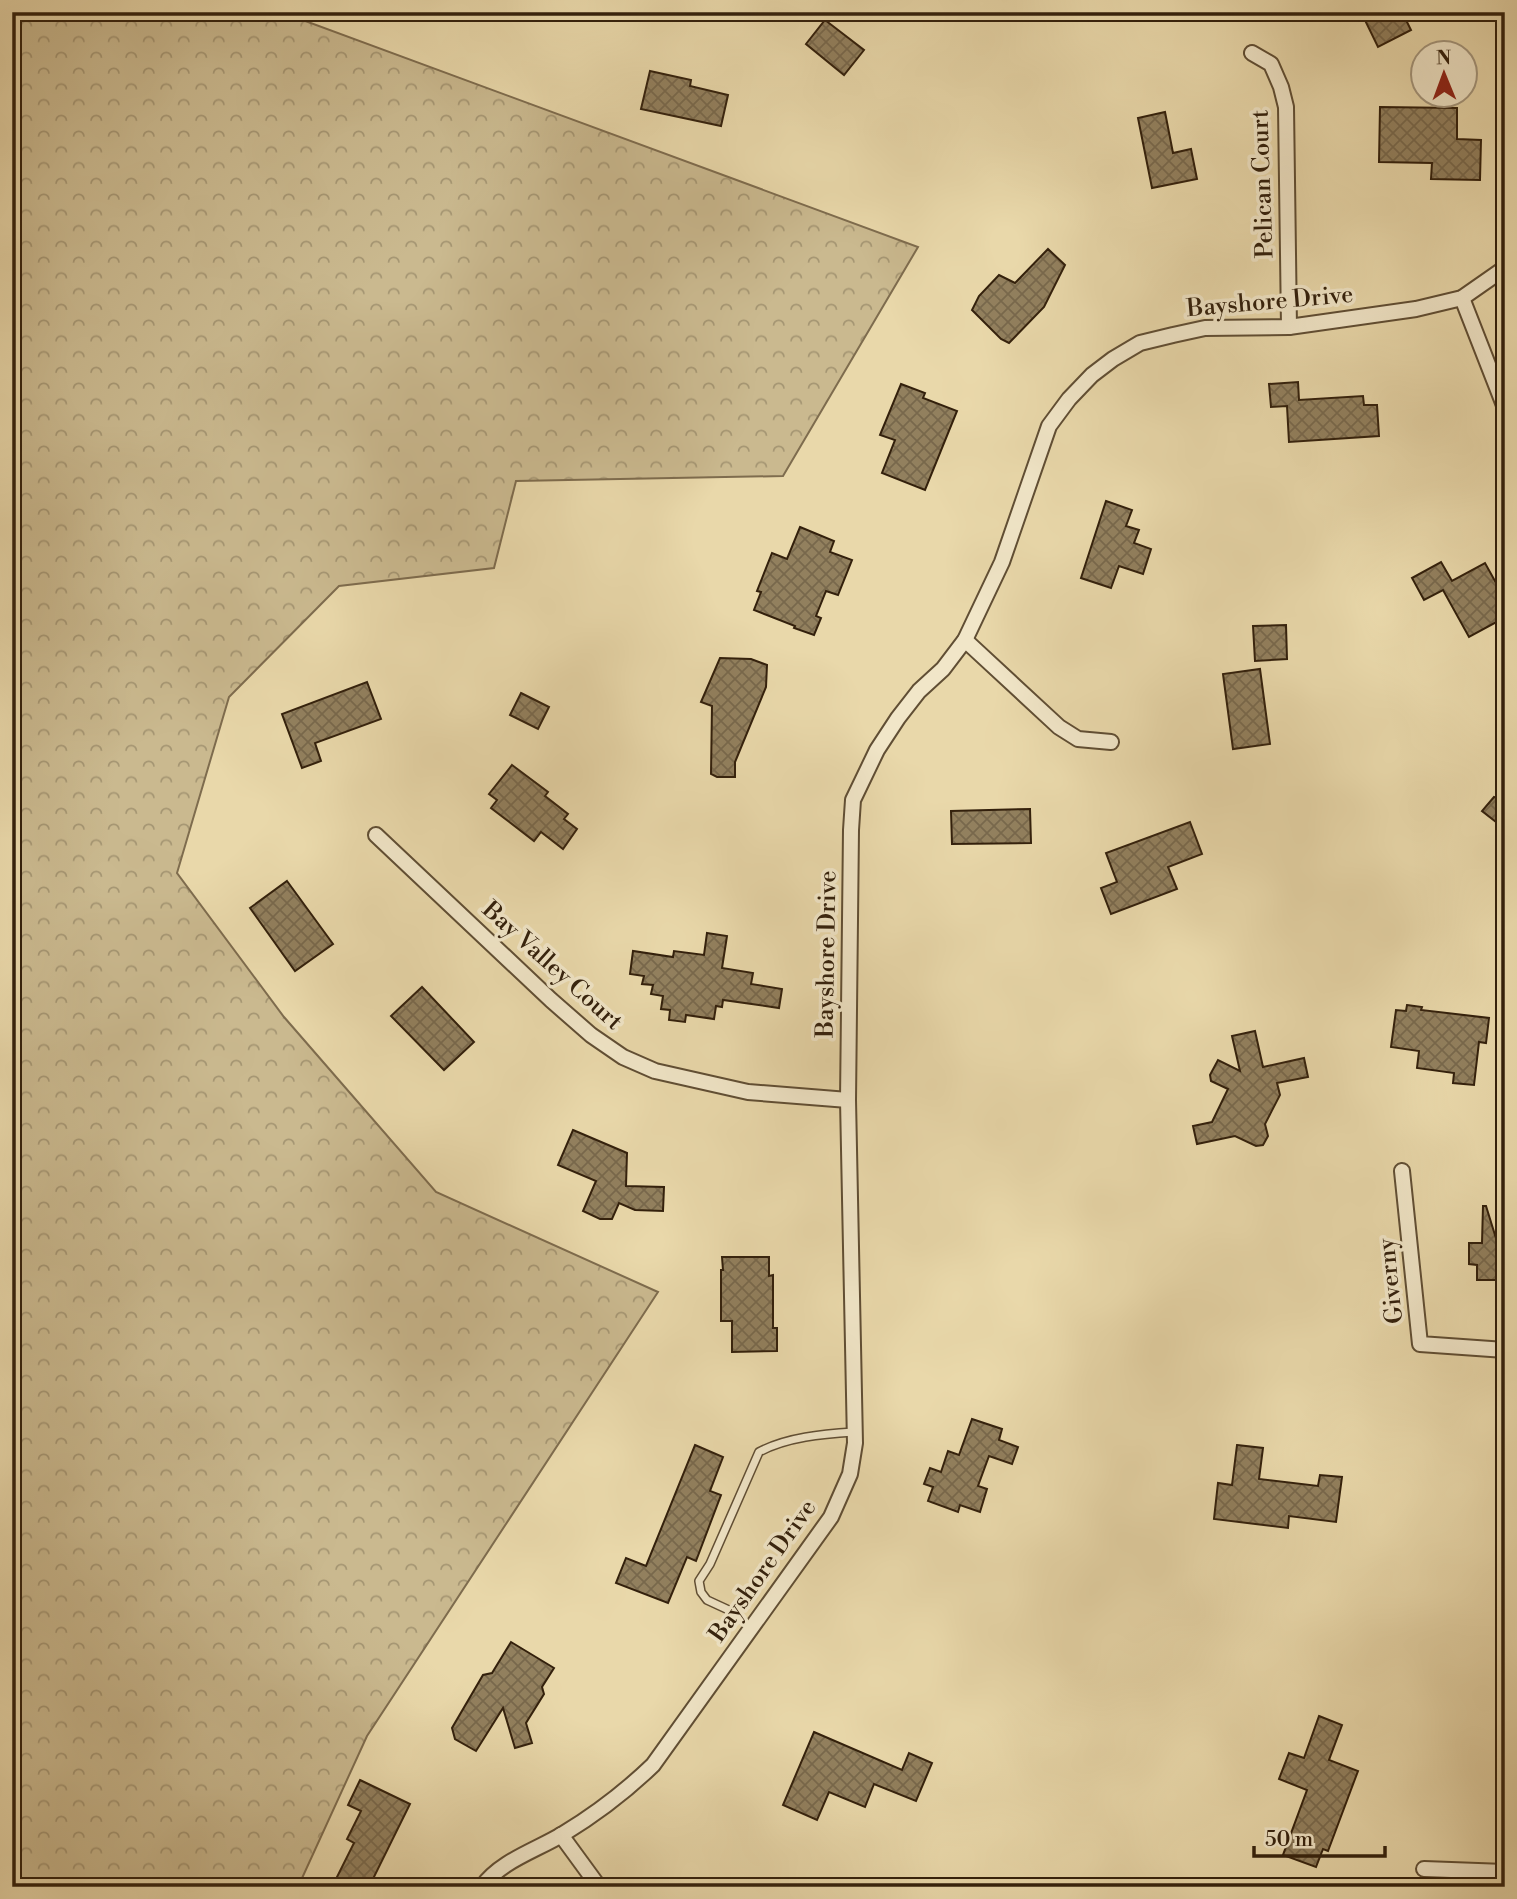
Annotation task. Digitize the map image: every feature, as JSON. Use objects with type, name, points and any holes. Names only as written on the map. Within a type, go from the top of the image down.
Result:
[{"type":"street","name":"Pelican Court","points":[[1252,53],[1271,64],[1286,107],[1289,327]]},
{"type":"street","name":"Bayshore Drive","points":[[482,1887],[506,1865],[606,1807],[653,1765],[831,1517],[850,1474],[855,1432],[848,1100],[853,800],[877,750],[898,718],[919,691],[943,669],[965,640],[1002,562],[1049,426],[1069,399],[1092,375],[1140,344],[1205,328],[1289,327],[1416,309],[1462,298],[1505,268]]},
{"type":"street","points":[[1462,298],[1505,408]]},
{"type":"street","points":[[965,640],[1059,727],[1078,738],[1111,742]]},
{"type":"street","name":"Bay Valley Court","points":[[376,835],[551,1000],[591,1035],[623,1057],[655,1071],[748,1092],[848,1100]]},
{"type":"street","name":"Giverny","points":[[1402,1171],[1420,1344],[1505,1350]]},
{"type":"street","points":[[561,1835],[598,1887]]},
{"type":"street","points":[[1424,1869],[1505,1872]]},
{"type":"lane","points":[[751,1628],[733,1612],[707,1600],[701,1592],[699,1581],[710,1564],[759,1452],[768,1447],[816,1435],[855,1432]]},
{"type":"green space","points":[[12,12],[281,12],[918,247],[783,476],[516,481],[494,568],[339,586],[229,697],[177,873],[284,1017],[436,1192],[658,1292],[367,1736],[298,1887],[12,1887]]},
{"type":"building","points":[[1361,12],[1402,12],[1411,30],[1378,47]]},
{"type":"building","points":[[825,20],[864,50],[844,75],[806,44]]},
{"type":"building","points":[[650,71],[691,80],[690,86],[728,95],[721,126],[641,109]]},
{"type":"building","points":[[1380,107],[1457,108],[1457,139],[1481,140],[1480,180],[1431,179],[1432,163],[1379,162]]},
{"type":"building","points":[[1165,112],[1173,153],[1191,149],[1197,179],[1152,188],[1138,118]]},
{"type":"building","points":[[1048,249],[1065,265],[1044,307],[1009,343],[1001,339],[972,310],[979,296],[999,275],[1015,283]]},
{"type":"building","points":[[1298,382],[1299,400],[1363,396],[1364,405],[1377,405],[1379,436],[1289,442],[1287,406],[1271,407],[1269,384]]},
{"type":"building","points":[[901,384],[925,393],[923,398],[957,411],[925,490],[882,473],[895,440],[880,435]]},
{"type":"building","points":[[1106,501],[1132,510],[1126,526],[1139,530],[1134,543],[1151,549],[1143,574],[1119,566],[1111,588],[1081,578]]},
{"type":"building","points":[[800,527],[834,541],[830,552],[852,560],[838,595],[826,591],[816,616],[821,618],[814,635],[754,610],[761,592],[757,591],[772,553],[787,559]]},
{"type":"building","points":[[1441,562],[1452,581],[1485,563],[1505,599],[1505,609],[1499,613],[1502,619],[1469,637],[1443,590],[1424,600],[1412,578]]},
{"type":"building","points":[[1286,625],[1287,659],[1255,661],[1253,626]]},
{"type":"building","points":[[720,658],[751,659],[767,665],[766,687],[735,762],[735,777],[717,777],[711,774],[712,706],[701,702]]},
{"type":"building","points":[[1260,669],[1270,744],[1233,749],[1223,674]]},
{"type":"building","points":[[367,682],[381,719],[315,743],[321,761],[302,768],[282,714]]},
{"type":"building","points":[[521,693],[549,707],[538,729],[510,715]]},
{"type":"building","points":[[512,765],[548,792],[545,796],[568,814],[564,819],[577,829],[563,849],[541,832],[534,841],[491,808],[497,800],[489,794]]},
{"type":"building","points":[[1494,797],[1505,800],[1505,829],[1482,811]]},
{"type":"building","points":[[1030,809],[1031,843],[952,844],[951,811]]},
{"type":"building","points":[[1190,822],[1202,854],[1168,867],[1177,889],[1111,914],[1101,888],[1117,882],[1106,853]]},
{"type":"building","points":[[287,881],[333,944],[295,971],[250,908]]},
{"type":"building","points":[[707,933],[727,936],[722,968],[753,973],[751,984],[782,989],[779,1008],[723,1000],[722,1007],[716,1006],[714,1019],[686,1015],[685,1022],[669,1020],[670,1010],[661,1009],[663,996],[651,994],[653,985],[642,984],[644,976],[630,974],[633,951],[673,957],[674,951],[704,955]]},
{"type":"building","points":[[422,987],[474,1042],[444,1070],[391,1016]]},
{"type":"building","points":[[1407,1005],[1422,1007],[1421,1010],[1489,1018],[1486,1043],[1479,1042],[1474,1085],[1453,1083],[1454,1073],[1417,1068],[1419,1051],[1391,1047],[1396,1010],[1406,1011]]},
{"type":"building","points":[[1255,1031],[1263,1067],[1304,1058],[1308,1077],[1277,1083],[1280,1095],[1265,1124],[1268,1136],[1263,1145],[1256,1146],[1235,1136],[1197,1144],[1193,1126],[1212,1122],[1228,1089],[1211,1081],[1210,1075],[1218,1060],[1240,1071],[1232,1036]]},
{"type":"building","points":[[573,1130],[627,1153],[626,1186],[664,1187],[663,1211],[635,1210],[619,1203],[612,1219],[600,1219],[583,1211],[596,1181],[558,1165]]},
{"type":"building","points":[[1483,1206],[1486,1206],[1499,1248],[1505,1246],[1505,1280],[1477,1280],[1477,1265],[1469,1264],[1469,1243],[1482,1243]]},
{"type":"building","points":[[722,1257],[769,1257],[769,1276],[773,1275],[773,1328],[777,1328],[777,1351],[732,1352],[732,1321],[721,1321]]},
{"type":"building","points":[[972,1419],[1002,1429],[999,1440],[1018,1447],[1012,1464],[989,1456],[978,1486],[987,1489],[980,1512],[960,1505],[958,1512],[928,1501],[933,1487],[924,1484],[930,1468],[941,1472],[948,1451],[959,1455]]},
{"type":"building","points":[[695,1445],[723,1457],[710,1491],[721,1495],[696,1561],[687,1557],[668,1603],[616,1583],[626,1558],[646,1566]]},
{"type":"building","points":[[1237,1445],[1263,1448],[1259,1479],[1318,1486],[1320,1475],[1342,1477],[1336,1522],[1289,1516],[1288,1528],[1214,1519],[1218,1483],[1232,1485]]},
{"type":"building","points":[[511,1642],[554,1668],[542,1687],[544,1694],[526,1723],[532,1743],[515,1748],[503,1708],[476,1751],[455,1739],[452,1728],[483,1675],[492,1673]]},
{"type":"building","points":[[1319,1716],[1342,1725],[1329,1760],[1358,1771],[1328,1851],[1323,1849],[1316,1867],[1283,1855],[1307,1790],[1279,1779],[1289,1753],[1304,1758]]},
{"type":"building","points":[[814,1732],[902,1770],[909,1753],[932,1763],[916,1801],[874,1784],[865,1807],[829,1792],[817,1820],[783,1805]]},
{"type":"building","points":[[360,1780],[410,1804],[369,1887],[332,1887],[354,1843],[347,1839],[361,1811],[348,1805]]}]
